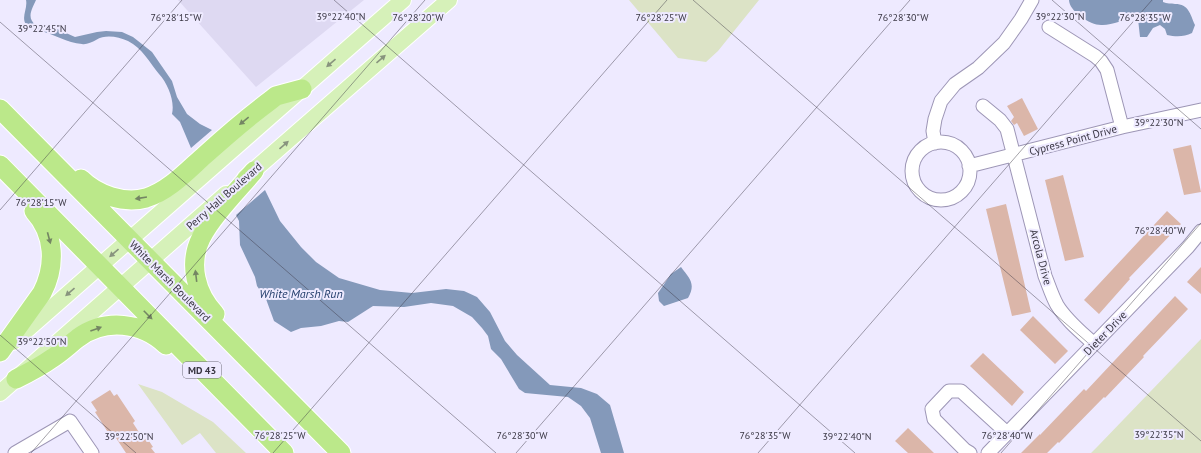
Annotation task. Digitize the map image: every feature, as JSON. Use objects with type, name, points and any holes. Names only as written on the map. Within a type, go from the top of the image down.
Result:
[{"type":"highway","points":[[0,99],[87,186],[110,196],[130,199],[146,198],[164,189],[276,96],[302,89]]},
{"type":"highway","name":"White Marsh Boulevard","points":[[0,109],[341,453]]},
{"type":"highway","name":"MD 43","points":[[0,165],[283,453]]},
{"type":"highway","points":[[254,171],[210,224],[200,240],[195,264],[198,288],[202,298],[211,310],[284,385],[346,453]]},
{"type":"highway","points":[[0,175],[39,217],[46,227],[52,260],[47,283],[42,293],[0,353]]},
{"type":"highway","points":[[16,379],[43,365],[78,338],[95,328],[107,325],[136,327],[143,329],[160,339],[230,409],[283,453]]},
{"type":"main road","points":[[0,353],[403,0]]},
{"type":"main road","name":"Perry Hall Boulevard","points":[[0,393],[448,0]]},
{"type":"street","points":[[935,143],[933,131],[941,100],[955,84],[978,68],[1004,43],[1021,20],[1032,0]]},
{"type":"street","points":[[1049,27],[1101,61],[1107,70],[1122,127]]},
{"type":"street","name":"Arcola Drive","points":[[984,106],[1008,129],[1050,291],[1057,306],[1066,317],[1094,344]]},
{"type":"street","name":"Cypress Point Drive","points":[[970,166],[1122,127],[1201,110]]},
{"type":"street","points":[[935,143],[953,145],[961,151],[970,166],[968,181],[960,193],[952,198],[934,200],[925,196],[917,188],[913,180],[912,171],[914,161],[918,153],[935,143]]},
{"type":"street","name":"Dieter Drive","points":[[988,453],[1188,247],[1201,231]]},
{"type":"street","points":[[970,453],[934,419],[932,409],[949,391],[961,391],[1007,433]]},
{"type":"street","points":[[15,453],[70,421],[92,453]]},
{"type":"shaded area","points":[[178,0],[364,0],[256,87]]},
{"type":"green space","points":[[629,0],[759,0],[718,51],[706,62],[678,58]]},
{"type":"green space","points":[[1201,339],[1201,453],[1091,453],[1098,446]]},
{"type":"green space","points":[[138,384],[162,392],[213,422],[246,453],[216,453],[200,433],[182,445]]},
{"type":"water","points":[[26,0],[36,0],[31,13],[31,19],[36,25],[46,24],[75,37],[106,31],[122,32],[133,37],[152,52],[172,81],[177,97],[187,114],[200,124],[212,130],[191,148],[180,122],[172,114],[172,98],[165,83],[145,56],[133,44],[116,37],[104,37],[84,44],[76,43],[46,32],[30,29],[24,20]]},
{"type":"water","points":[[1069,0],[1163,0],[1164,3],[1180,4],[1186,8],[1195,25],[1192,33],[1186,35],[1167,35],[1165,29],[1160,25],[1153,28],[1147,37],[1140,37],[1138,19],[1135,17],[1105,25],[1091,23],[1072,9]]},
{"type":"water","name":"White Marsh Run","points":[[265,190],[280,221],[301,247],[316,262],[339,278],[380,290],[412,293],[446,289],[464,291],[477,297],[490,312],[505,341],[517,355],[550,385],[581,388],[597,394],[610,405],[624,453],[601,453],[590,418],[581,406],[568,397],[525,393],[519,389],[501,359],[491,349],[488,336],[482,328],[472,317],[453,306],[431,303],[404,307],[373,306],[348,322],[339,321],[321,326],[301,328],[291,332],[274,321],[266,299],[257,286],[255,277],[240,245],[239,221],[236,215]]},
{"type":"water","points":[[681,267],[691,282],[692,289],[688,298],[664,306],[659,301],[658,293],[671,274]]},
{"type":"building","points":[[1022,98],[1038,129],[1024,136],[1017,123],[1014,125],[1011,121],[1014,117],[1007,106]]},
{"type":"building","points":[[1191,145],[1201,192],[1184,195],[1173,149]]},
{"type":"building","points":[[1063,175],[1084,257],[1065,261],[1045,180]]},
{"type":"building","points":[[1006,204],[1031,312],[1012,316],[986,209]]},
{"type":"building","points":[[1167,211],[1181,224],[1129,278],[1130,279],[1099,314],[1084,300]]},
{"type":"building","points":[[1201,267],[1201,294],[1187,282]]},
{"type":"building","points":[[1175,296],[1188,309],[1105,398],[1104,397],[1059,443],[1058,442],[1047,453],[1021,453],[1084,389],[1086,391]]},
{"type":"building","points":[[1033,316],[1068,351],[1055,364],[1020,330]]},
{"type":"building","points":[[983,353],[1024,392],[1012,406],[970,366]]},
{"type":"building","points":[[110,390],[114,396],[117,394],[135,421],[133,423],[144,440],[147,438],[155,453],[126,453],[112,432],[109,434],[95,412],[97,411],[91,402]]},
{"type":"building","points":[[908,428],[934,453],[908,453],[895,441]]}]
